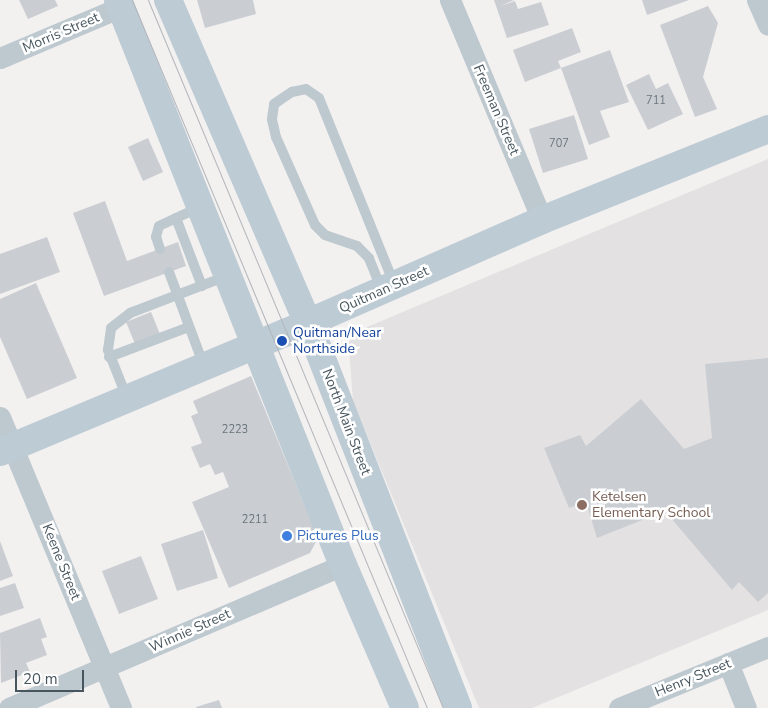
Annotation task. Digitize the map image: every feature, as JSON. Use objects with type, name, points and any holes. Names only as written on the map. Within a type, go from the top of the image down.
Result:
[{"type":"main road","name":"North Main Street","points":[[168,0],[308,323],[458,708]]},
{"type":"main road","points":[[120,4],[188,212],[228,276],[343,565],[404,708]]},
{"type":"main road","name":"Quitman Street","points":[[6,449],[308,323],[542,220],[768,129]]},
{"type":"street","name":"Freeman Street","points":[[450,0],[542,220]]},
{"type":"street","points":[[757,0],[768,25]]},
{"type":"street","name":"Morris Street","points":[[0,58],[120,4]]},
{"type":"street","name":"Keene Street","points":[[0,417],[6,449],[121,708]]},
{"type":"street","name":"Winnie Street","points":[[10,708],[343,565]]},
{"type":"street","name":"Henry Street","points":[[619,708],[768,647]]},
{"type":"street","points":[[728,664],[746,708]]},
{"type":"lane","points":[[306,89],[319,98],[388,288],[369,258],[357,246],[324,235],[315,225],[276,137],[272,119],[274,104],[292,92],[306,89]]},
{"type":"lane","points":[[160,249],[156,237],[159,226],[188,212],[202,286]]},
{"type":"lane","points":[[169,272],[205,366]]},
{"type":"lane","points":[[127,399],[109,357],[107,340],[115,322],[130,313],[228,276]]},
{"type":"lane","points":[[109,357],[190,327]]},
{"type":"shaded area","name":"Ketelsen Elementary School","points":[[768,159],[768,610],[532,708],[479,708],[353,401],[348,335]]},
{"type":"building","points":[[19,0],[55,0],[58,6],[28,19]]},
{"type":"building","points":[[197,0],[253,0],[256,14],[205,28]]},
{"type":"building","points":[[494,0],[514,0],[501,6],[515,1],[518,9],[541,2],[549,25],[507,38]]},
{"type":"building","points":[[642,0],[689,0],[647,15]]},
{"type":"building","points":[[708,6],[718,23],[703,77],[717,109],[695,117],[660,25]]},
{"type":"building","points":[[572,28],[581,52],[558,61],[561,68],[525,82],[513,50]]},
{"type":"building","points":[[610,50],[629,102],[600,111],[610,137],[589,145],[561,68]]},
{"type":"building","points":[[649,74],[656,89],[668,83],[683,114],[648,130],[626,85]]},
{"type":"building","points":[[574,115],[588,159],[543,173],[529,129]]},
{"type":"building","points":[[148,138],[163,172],[143,181],[128,147]]},
{"type":"building","points":[[105,201],[127,261],[178,242],[186,266],[104,296],[73,213]]},
{"type":"building","points":[[47,237],[60,272],[0,294],[0,254]]},
{"type":"building","points":[[36,283],[77,378],[27,399],[0,337],[0,299]]},
{"type":"building","points":[[151,312],[160,334],[135,344],[126,322]]},
{"type":"building","points":[[768,358],[768,593],[758,602],[739,582],[732,590],[665,511],[597,538],[586,502],[569,508],[544,448],[580,435],[586,446],[641,399],[684,449],[712,438],[705,364]]},
{"type":"building","points":[[251,376],[318,538],[310,553],[229,588],[192,502],[229,487],[223,472],[215,475],[210,464],[200,468],[191,447],[202,443],[191,416],[198,413],[193,401]]},
{"type":"building","points":[[203,530],[218,578],[177,591],[161,544]]},
{"type":"building","points":[[0,541],[13,576],[0,581]]},
{"type":"building","points":[[141,556],[158,599],[119,614],[102,571]]},
{"type":"building","points":[[15,583],[24,608],[0,616],[0,588]]},
{"type":"building","points":[[40,618],[47,637],[41,639],[47,655],[26,663],[30,672],[1,683],[0,633]]},
{"type":"building","points":[[219,700],[222,708],[196,708],[196,707]]},
{"type":"tram line","points":[[132,0],[427,708]]},
{"type":"tram line","points":[[148,0],[443,708]]},
{"type":"place","name":"Quitman/Near Northside","points":[[282,341]]},
{"type":"place","name":"Ketelsen Elementary School","points":[[582,505]]},
{"type":"place","name":"Pictures Plus","points":[[287,536]]}]
